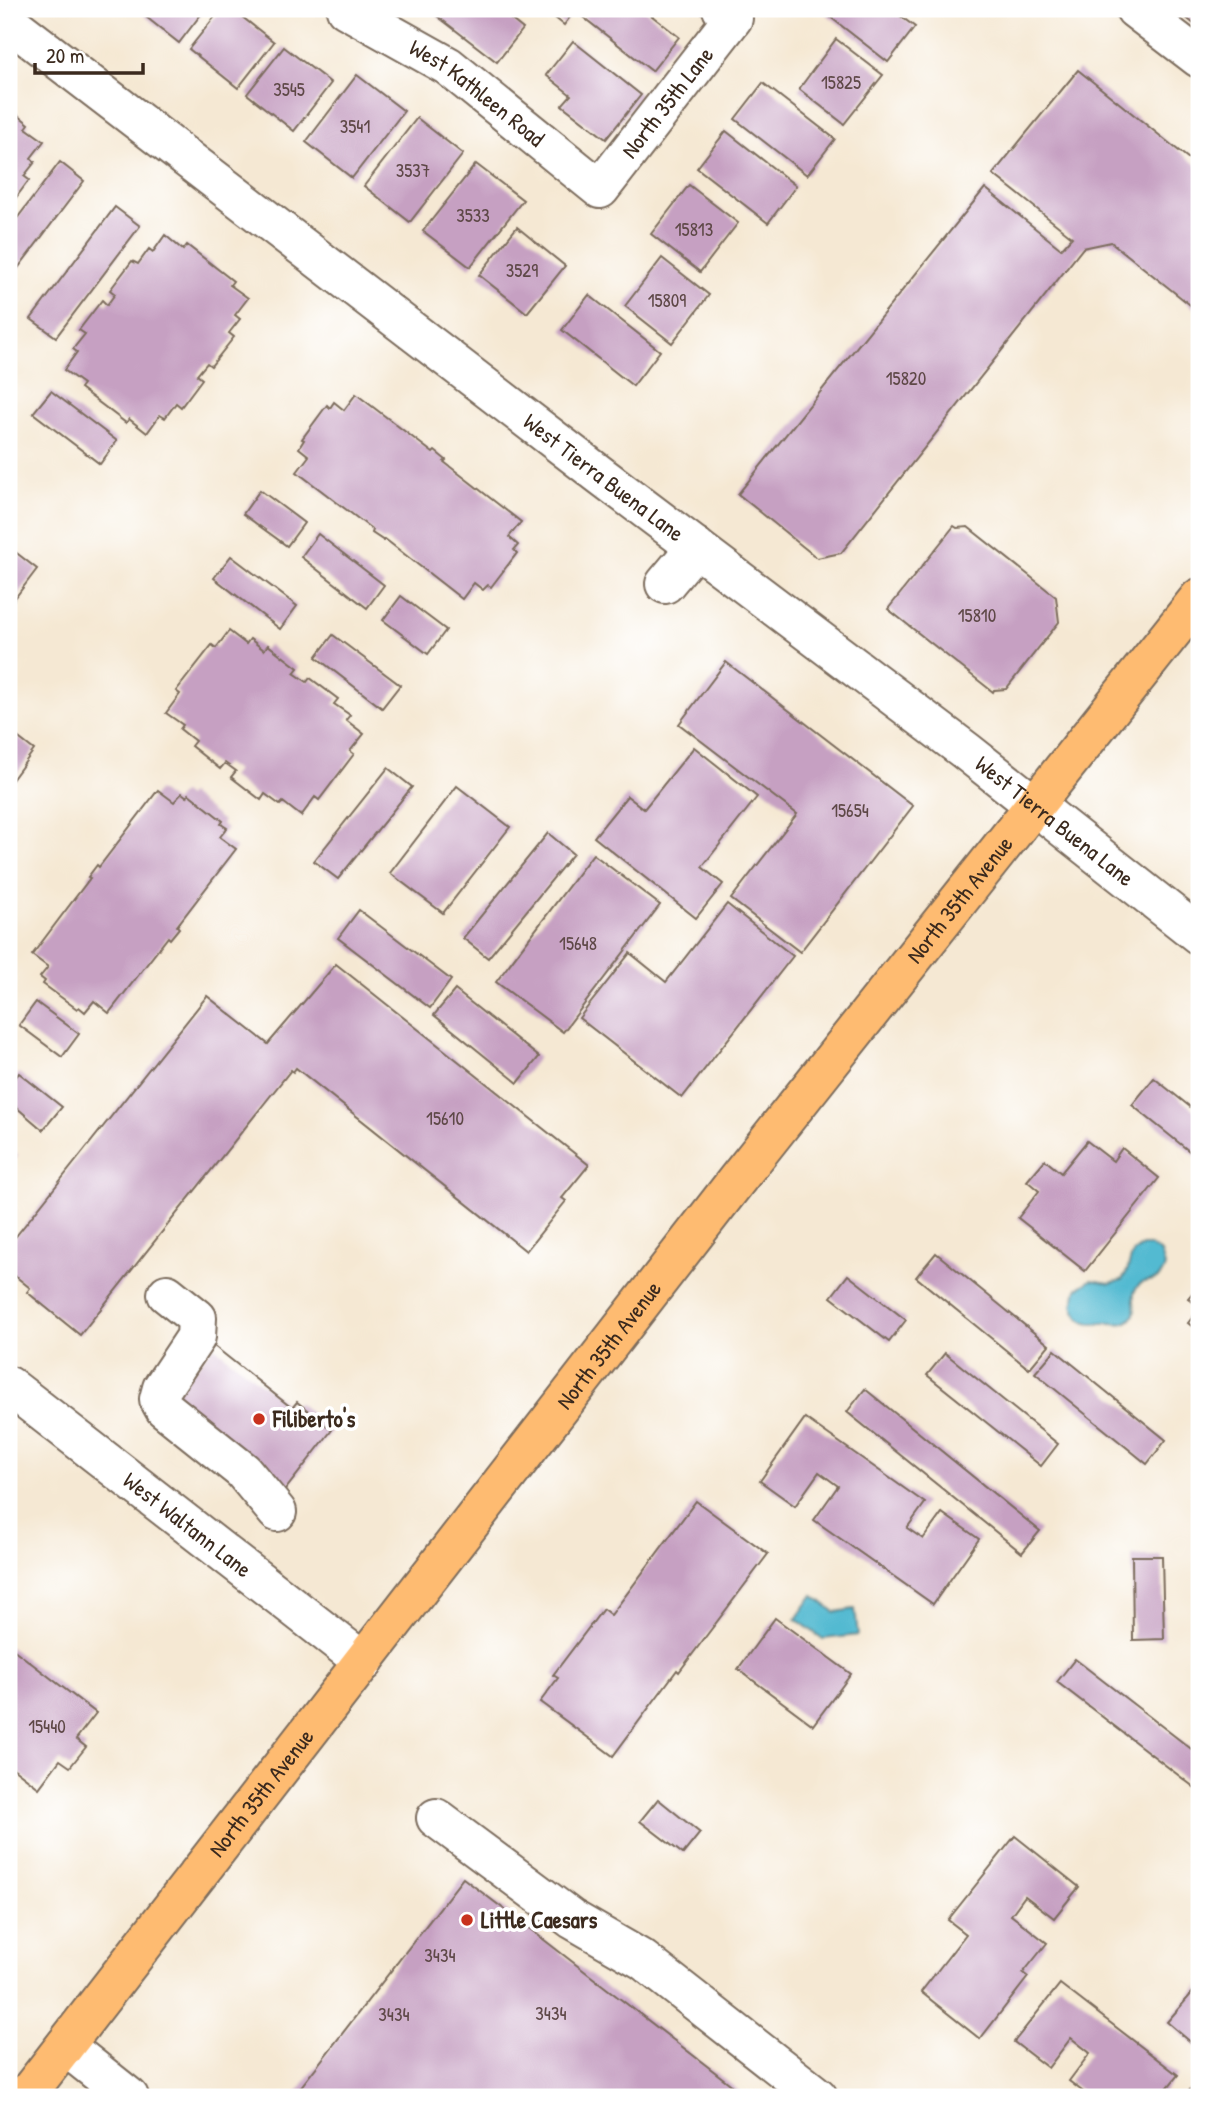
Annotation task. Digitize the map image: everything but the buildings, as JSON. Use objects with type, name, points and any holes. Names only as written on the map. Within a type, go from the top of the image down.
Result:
[{"type":"main road","name":"North 35th Avenue","points":[[25,2097],[736,1181],[1199,598]]},
{"type":"street","name":"West Kathleen Road","points":[[346,9],[449,66],[600,189]]},
{"type":"street","points":[[1135,9],[1199,58]]},
{"type":"street","name":"North 35th Lane","points":[[600,189],[728,13]]},
{"type":"street","name":"West Tierra Buena Lane","points":[[9,22],[966,751],[1199,935]]},
{"type":"street","points":[[665,584],[696,547]]},
{"type":"street","points":[[167,1294],[197,1318],[196,1337],[162,1388],[159,1399],[164,1408],[243,1471],[277,1512]]},
{"type":"street","name":"West Waltann Lane","points":[[9,1386],[365,1662]]},
{"type":"street","points":[[436,1818],[572,1919],[643,1960],[818,2097]]},
{"type":"street","points":[[65,2046],[129,2097]]},
{"type":"water","points":[[1143,1246],[1150,1246],[1161,1253],[1165,1266],[1159,1277],[1137,1287],[1132,1318],[1120,1324],[1094,1324],[1081,1320],[1073,1305],[1077,1289],[1091,1280],[1110,1283],[1122,1280],[1131,1257]]},
{"type":"water","points":[[813,1595],[835,1612],[855,1609],[858,1635],[823,1639],[796,1619]]},
{"type":"place","name":"Filiberto's","points":[[259,1419]]},
{"type":"place","name":"Little Caesars","points":[[467,1920]]}]
